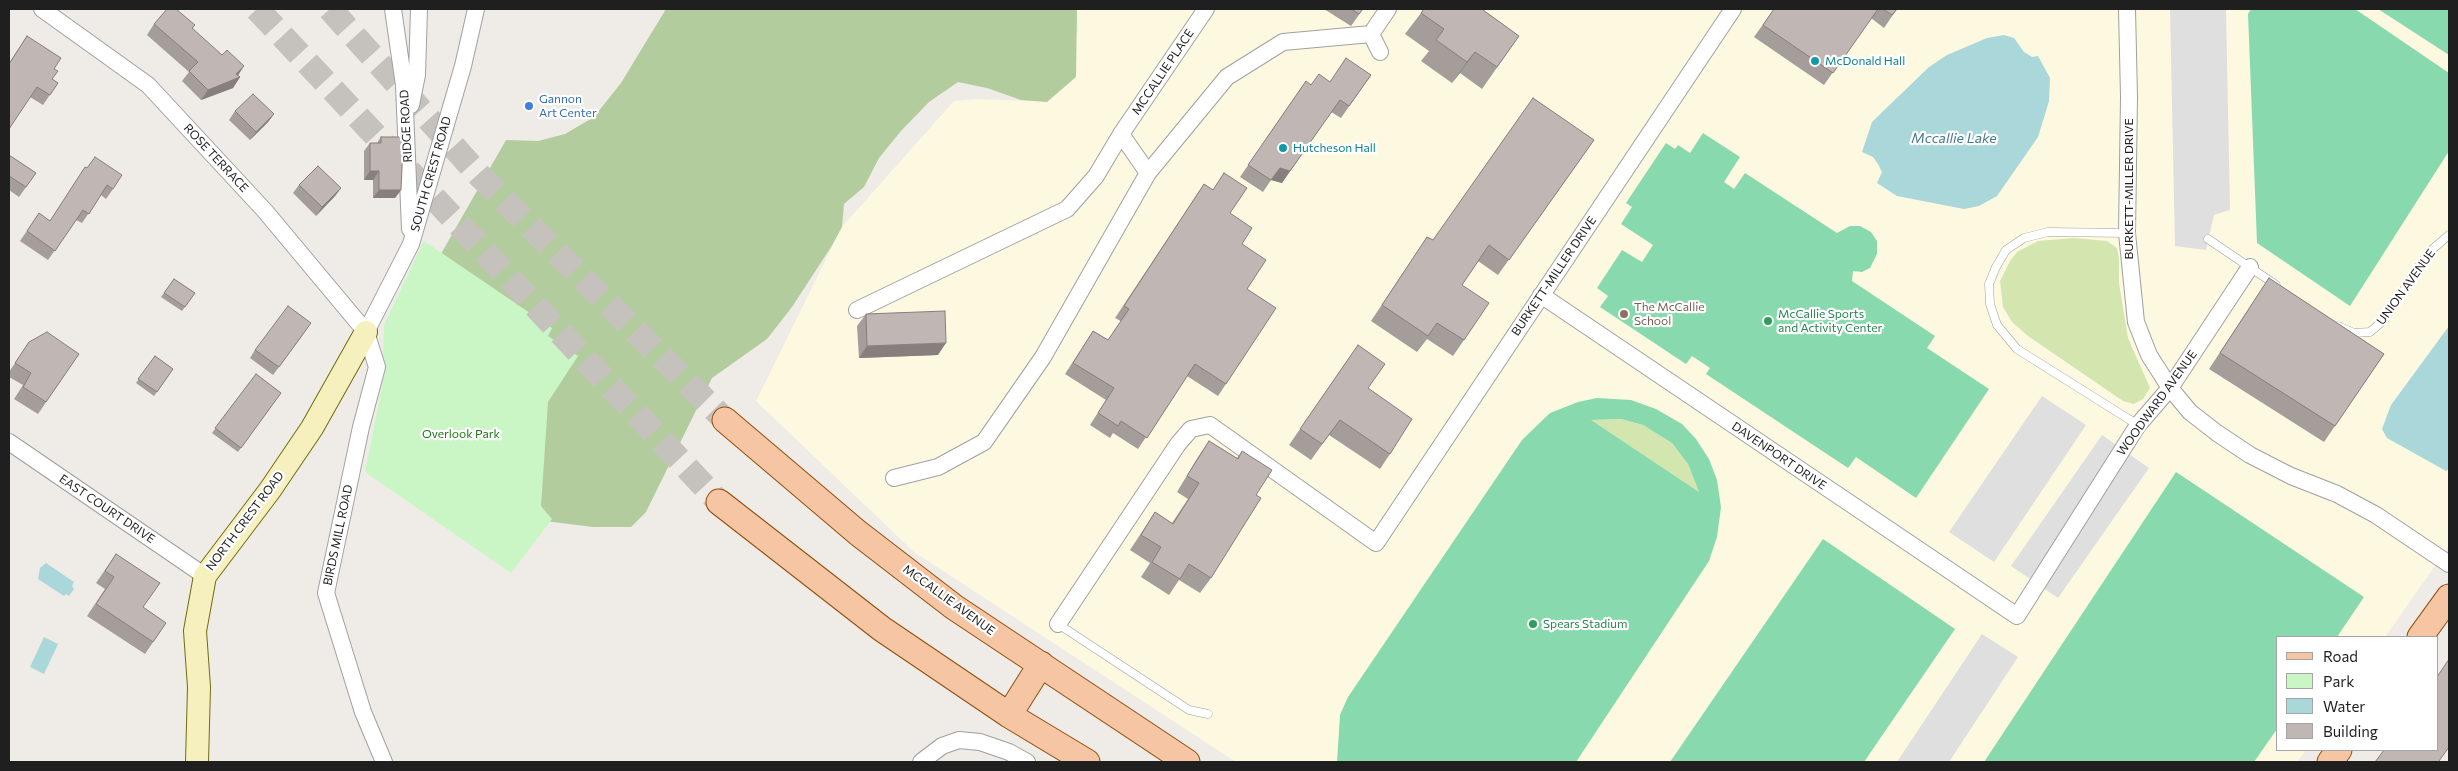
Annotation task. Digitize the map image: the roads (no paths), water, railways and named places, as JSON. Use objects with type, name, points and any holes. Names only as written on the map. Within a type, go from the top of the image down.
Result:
[{"type":"main road","name":"MCCALLIE AVENUE","points":[[725,420],[858,533],[954,608],[1187,762]]},
{"type":"main road","points":[[720,502],[882,630],[1009,715],[1087,762]]},
{"type":"main road","points":[[2421,636],[2449,597]]},
{"type":"main road","points":[[1009,715],[1041,664]]},
{"type":"main road","points":[[2330,762],[2338,751]]},
{"type":"street","name":"ROSE TERRACE","points":[[42,9],[148,85],[265,211],[366,332]]},
{"type":"street","name":"RIDGE ROAD","points":[[393,9],[404,85],[411,244]]},
{"type":"street","points":[[406,135],[417,75],[420,9]]},
{"type":"street","name":"SOUTH CREST ROAD","points":[[366,332],[411,244],[463,66],[476,9]]},
{"type":"street","name":"MCCALLIE PLACE","points":[[857,310],[1067,209],[1096,176],[1121,134],[1206,9]]},
{"type":"street","points":[[1371,34],[1388,9]]},
{"type":"street","name":"BURKETT-MILLER DRIVE","points":[[1058,624],[1178,444],[1190,429],[1210,425],[1376,543],[1733,9]]},
{"type":"street","name":"BURKETT-MILLER DRIVE","points":[[2127,9],[2129,97],[2127,233],[2136,322],[2150,354],[2170,388],[2190,412],[2250,455],[2291,476],[2337,494],[2376,515],[2449,564]]},
{"type":"street","points":[[1371,34],[1380,52]]},
{"type":"street","points":[[894,478],[938,467],[984,442],[1043,357],[1148,173],[1228,77],[1283,42],[1371,34]]},
{"type":"street","points":[[1121,134],[1148,173]]},
{"type":"street","name":"WOODWARD AVENUE","points":[[2017,616],[2138,425],[2170,388],[2250,267]]},
{"type":"street","name":"DAVENPORT DRIVE","points":[[1541,295],[2017,616]]},
{"type":"street","name":"NORTH CREST ROAD","points":[[197,762],[199,687],[195,631],[205,576],[270,490],[312,428],[366,332]]},
{"type":"street","name":"BIRDS MILL ROAD","points":[[366,332],[377,367],[361,427],[326,593],[363,712],[384,762]]},
{"type":"street","name":"EAST COURT DRIVE","points":[[9,442],[205,576]]},
{"type":"street","points":[[921,762],[942,746],[959,740],[980,742],[1009,752],[1027,762]]},
{"type":"lane","points":[[2127,233],[2048,232],[2024,238],[2006,250],[1996,267],[1989,284],[1990,304],[1997,325],[2017,349],[2138,425]]},
{"type":"lane","name":"UNION AVENUE","points":[[2327,319],[2354,333],[2370,332],[2384,320],[2428,253],[2449,235]]},
{"type":"lane","points":[[2208,239],[2287,293]]},
{"type":"lane","points":[[1058,624],[1189,710],[1208,714]]},
{"type":"water","name":"Mccallie Lake","points":[[2004,35],[2014,38],[2024,52],[2032,57],[2038,56],[2050,78],[2049,101],[2038,137],[1997,196],[1979,206],[1964,209],[1897,196],[1877,183],[1882,172],[1873,157],[1862,152],[1872,122],[1929,67],[1947,55],[1987,38]]},
{"type":"water","points":[[2449,326],[2449,469],[2446,471],[2387,438],[2382,429],[2391,405]]},
{"type":"water","points":[[46,563],[74,582],[72,586],[74,589],[69,596],[66,594],[64,596],[38,579],[40,568]]},
{"type":"water","points":[[44,637],[58,644],[44,674],[30,667]]},
{"type":"tunnel","points":[[257,9],[719,502]]},
{"type":"tunnel","points":[[330,9],[479,175],[725,420]]},
{"type":"place","name":"McDonald Hall","points":[[1815,61]]},
{"type":"place","name":"Gannon Art Center","points":[[529,106]]},
{"type":"place","name":"Hutcheson Hall","points":[[1283,148]]},
{"type":"place","name":"The McCallie School","points":[[1624,314]]},
{"type":"place","name":"McCallie Sports and Activity Center","points":[[1768,321]]},
{"type":"place","name":"Spears Stadium","points":[[1533,624]]},
{"type":"park label","name":"Overlook Park","points":[[461,434]]}]
